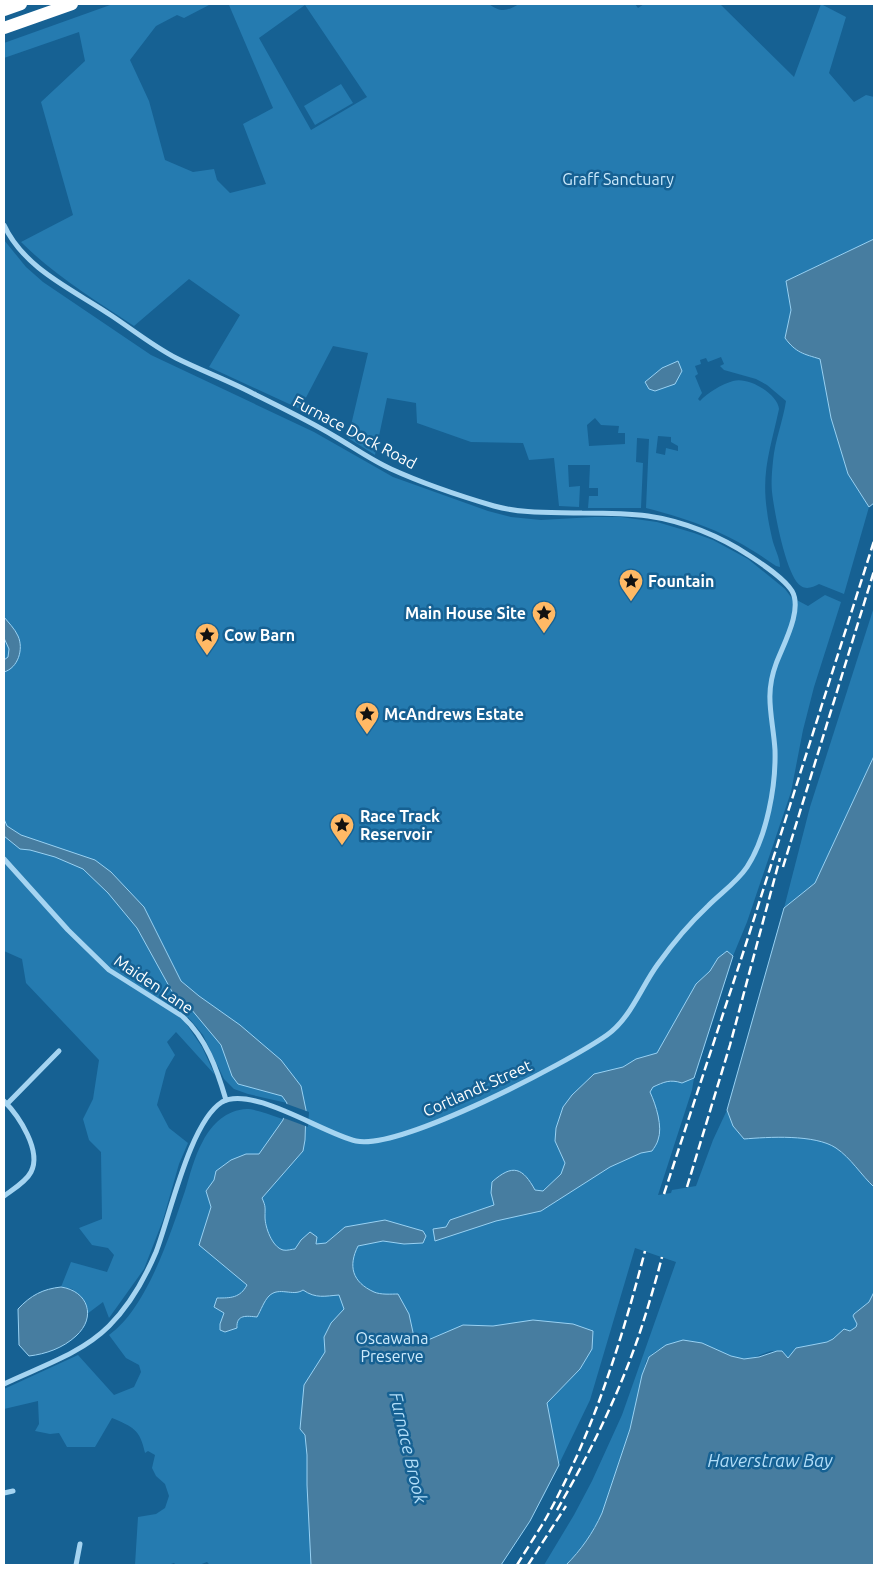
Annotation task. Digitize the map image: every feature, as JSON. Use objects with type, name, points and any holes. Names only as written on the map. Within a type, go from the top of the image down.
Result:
[{"type":"highway","points":[[4,10],[21,4]]},
{"type":"highway","points":[[4,28],[72,4]]},
{"type":"street","name":"Furnace Dock Road","points":[[4,225],[16,246],[39,267],[158,348],[184,362],[255,394],[328,432],[390,468],[434,486],[508,510],[622,513],[657,518],[678,524],[706,533],[735,547],[754,558],[789,587]]},
{"type":"street","name":"Cortlandt Street","points":[[226,1100],[242,1098],[312,1122],[343,1137],[362,1142],[373,1141],[398,1135],[469,1107],[525,1082],[602,1038],[621,1023],[650,975],[669,950],[699,914],[743,872],[757,846],[766,820],[774,780],[775,751],[769,688],[774,668],[795,610],[795,598],[789,587]]},
{"type":"street","name":"Maiden Lane","points":[[4,859],[74,936],[109,970],[182,1016],[191,1024],[206,1048],[219,1076],[226,1100]]},
{"type":"street","points":[[4,1196],[31,1172],[34,1158],[26,1130],[14,1111],[5,1103],[60,1051]]},
{"type":"street","points":[[4,1384],[84,1346],[106,1329],[122,1311],[153,1259],[181,1174],[194,1142],[212,1111],[226,1100]]},
{"type":"street","points":[[4,1493],[13,1490]]},
{"type":"street","points":[[76,1565],[80,1544]]},
{"type":"green space","name":"Graff Sanctuary","points":[[113,4],[211,4],[184,18],[177,15],[156,26],[130,60],[149,101],[165,160],[193,172],[214,169],[217,180],[230,193],[266,184],[243,124],[273,108],[229,5],[219,4],[489,4],[497,9],[504,10],[519,4],[635,4],[638,8],[644,4],[720,4],[794,77],[821,4],[846,17],[829,73],[854,102],[866,95],[874,97],[874,239],[786,281],[791,310],[785,338],[820,359],[831,418],[848,474],[869,507],[844,594],[819,584],[808,588],[801,586],[790,570],[786,557],[775,513],[772,492],[772,469],[786,401],[767,385],[756,379],[724,370],[720,366],[724,364],[721,357],[708,362],[706,358],[700,360],[701,364],[695,366],[698,374],[695,376],[702,393],[698,399],[700,401],[720,387],[739,380],[754,384],[768,392],[774,398],[779,409],[766,471],[765,497],[768,521],[780,567],[744,545],[714,530],[682,518],[646,508],[649,439],[637,438],[636,462],[643,463],[641,508],[588,508],[589,496],[598,496],[598,488],[589,488],[590,465],[568,465],[569,487],[580,486],[579,507],[559,506],[554,458],[529,460],[523,443],[471,442],[417,423],[416,403],[387,398],[375,455],[348,438],[368,353],[333,346],[300,409],[209,367],[240,315],[189,279],[134,326],[61,276],[21,242],[73,215],[41,102],[85,61],[79,32],[4,58],[4,43]],"holes":[[[305,5],[367,97],[311,130],[259,38]],[[595,418],[601,425],[619,426],[618,433],[625,433],[625,444],[589,446],[587,425]],[[658,436],[671,437],[671,442],[678,446],[678,451],[666,448],[665,455],[656,453]]]},
{"type":"green space","points":[[341,84],[353,103],[315,125],[304,106]]},
{"type":"green space","name":"Oscawana Preserve","points":[[4,240],[26,267],[43,282],[151,355],[314,432],[393,477],[488,511],[511,517],[541,520],[621,517],[657,522],[713,540],[748,559],[785,589],[791,597],[808,606],[825,595],[841,602],[814,687],[803,730],[791,792],[747,922],[733,956],[658,1195],[671,1193],[672,1190],[696,1186],[713,1140],[727,1110],[733,1126],[744,1139],[804,1138],[816,1140],[836,1148],[874,1187],[874,1292],[869,1302],[854,1314],[856,1327],[850,1331],[844,1329],[827,1342],[796,1348],[788,1358],[783,1353],[771,1351],[745,1359],[689,1341],[668,1345],[650,1356],[646,1361],[630,1429],[602,1513],[577,1553],[566,1565],[544,1565],[592,1481],[622,1415],[676,1262],[635,1248],[590,1400],[530,1521],[501,1565],[210,1565],[207,1562],[199,1565],[176,1565],[174,1563],[168,1565],[135,1565],[138,1517],[156,1514],[165,1508],[169,1496],[165,1484],[156,1476],[152,1468],[155,1455],[148,1451],[145,1453],[138,1434],[130,1427],[112,1418],[95,1447],[67,1447],[59,1433],[50,1434],[35,1431],[39,1424],[38,1401],[4,1409],[4,1389],[78,1355],[114,1395],[134,1387],[141,1372],[139,1365],[126,1358],[109,1335],[123,1323],[135,1307],[156,1269],[195,1160],[207,1135],[215,1124],[226,1115],[247,1109],[305,1127],[287,1103],[234,1089],[224,1079],[203,1035],[188,1017],[185,1022],[202,1047],[215,1075],[176,1032],[167,1042],[175,1055],[166,1070],[157,1105],[169,1128],[188,1143],[179,1164],[163,1220],[144,1269],[109,1318],[103,1302],[87,1314],[88,1308],[72,1289],[61,1287],[71,1262],[107,1272],[114,1255],[108,1248],[92,1245],[79,1228],[102,1219],[101,1152],[89,1140],[83,1119],[93,1099],[99,1060],[26,983],[22,959],[4,951]]},
{"type":"green space","points":[[874,607],[874,756],[815,883],[784,908],[810,807]]},
{"type":"water","points":[[874,239],[874,503],[869,507],[848,474],[831,418],[820,359],[797,350],[785,338],[791,310],[786,281]]},
{"type":"water","points":[[678,361],[682,371],[675,384],[655,391],[649,389],[645,382],[662,368]]},
{"type":"water","points":[[4,617],[17,633],[20,641],[20,652],[13,667],[4,672],[4,660],[8,657],[9,649],[4,638]]},
{"type":"water","points":[[874,756],[874,1187],[846,1157],[836,1148],[827,1144],[804,1138],[744,1139],[733,1126],[727,1110],[784,908],[815,883]]},
{"type":"water","name":"Furnace Brook","points":[[4,819],[7,826],[21,835],[95,860],[111,872],[144,907],[181,981],[240,1025],[281,1060],[301,1086],[306,1110],[303,1151],[262,1198],[265,1205],[265,1221],[268,1231],[272,1241],[279,1248],[285,1250],[295,1249],[310,1232],[317,1237],[316,1244],[326,1243],[345,1227],[385,1220],[423,1231],[426,1236],[423,1243],[404,1244],[383,1241],[358,1246],[353,1260],[354,1273],[361,1283],[374,1292],[398,1294],[409,1314],[414,1337],[428,1340],[463,1325],[493,1326],[533,1320],[573,1324],[593,1331],[592,1349],[580,1369],[547,1403],[559,1465],[530,1521],[501,1565],[311,1565],[307,1455],[305,1435],[300,1429],[304,1385],[325,1352],[324,1337],[331,1323],[344,1309],[339,1295],[316,1296],[303,1290],[299,1292],[277,1292],[267,1298],[257,1317],[240,1318],[237,1328],[225,1332],[220,1330],[224,1313],[214,1307],[217,1298],[238,1295],[247,1285],[199,1245],[211,1207],[206,1191],[214,1180],[216,1171],[231,1160],[246,1154],[259,1154],[283,1120],[287,1103],[282,1096],[238,1084],[232,1076],[221,1045],[191,1009],[175,997],[137,928],[108,893],[83,869],[55,857],[20,849],[4,836]]},
{"type":"water","points":[[727,951],[733,956],[694,1078],[682,1083],[674,1081],[664,1082],[653,1087],[650,1092],[660,1129],[658,1141],[652,1151],[641,1153],[610,1167],[541,1211],[496,1221],[435,1241],[433,1229],[446,1227],[450,1220],[494,1205],[491,1193],[492,1182],[506,1172],[512,1170],[522,1173],[535,1190],[543,1191],[561,1174],[565,1163],[555,1141],[556,1128],[563,1107],[572,1095],[594,1074],[623,1067],[636,1059],[657,1053],[696,984],[710,971],[718,958]]},
{"type":"water","points":[[61,1287],[70,1289],[83,1299],[88,1313],[86,1321],[76,1336],[66,1344],[42,1354],[29,1356],[19,1345],[18,1309],[38,1294],[49,1289]]},
{"type":"water","name":"Haverstraw Bay","points":[[874,1292],[874,1565],[566,1565],[586,1541],[602,1513],[630,1429],[642,1375],[649,1357],[666,1345],[683,1340],[702,1343],[731,1356],[744,1359],[759,1357],[777,1351],[782,1351],[788,1358],[796,1348],[827,1342],[844,1329],[850,1331],[856,1327],[854,1314],[869,1302]]},
{"type":"pier","points":[[284,1103],[309,1112],[308,1127],[281,1117]]},
{"type":"railway","points":[[664,1194],[874,541]]},
{"type":"railway","points":[[783,867],[874,571]]},
{"type":"railway","points":[[687,1187],[730,1045],[780,858]]},
{"type":"railway","points":[[517,1565],[562,1488],[591,1422],[626,1320],[645,1251]]},
{"type":"railway","points":[[557,1510],[612,1404],[641,1328],[662,1257]]},
{"type":"railway","points":[[528,1565],[566,1506]]},
{"type":"place","name":"Fountain","points":[[631,602]]},
{"type":"place","name":"Main House Site","points":[[544,634]]},
{"type":"place","name":"Cow Barn","points":[[207,656]]},
{"type":"place","name":"McAndrews Estate","points":[[367,735]]},
{"type":"place","name":"Race Track Reservoir","points":[[342,846]]}]
